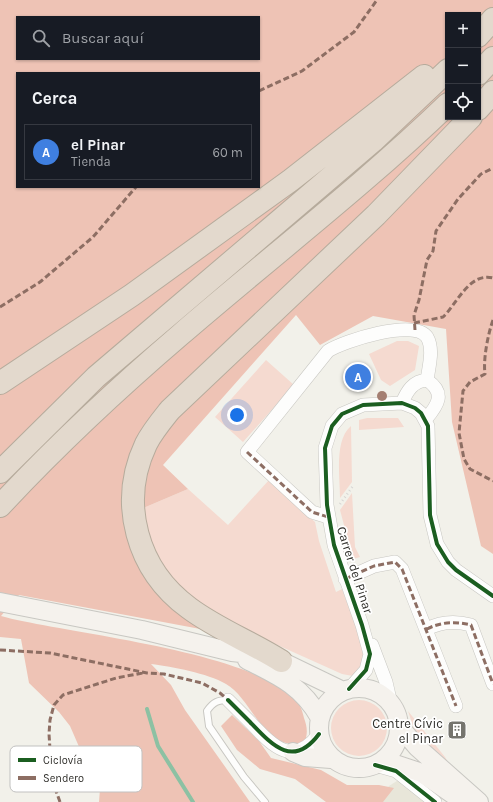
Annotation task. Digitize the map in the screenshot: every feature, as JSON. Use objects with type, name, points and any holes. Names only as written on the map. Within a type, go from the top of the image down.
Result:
[{"type":"highway","points":[[481,33],[493,19]]},
{"type":"highway","points":[[481,71],[493,58]]},
{"type":"highway","points":[[0,383],[132,296],[292,180],[445,61]]},
{"type":"highway","points":[[0,472],[96,378],[188,297],[373,142],[445,73]]},
{"type":"highway","points":[[481,106],[493,92]]},
{"type":"highway","points":[[0,506],[64,440],[120,387],[180,334],[384,164],[445,107]]},
{"type":"highway","points":[[281,661],[252,642],[204,618],[178,600],[158,578],[141,549],[133,518],[134,490],[141,458],[152,434],[175,405],[376,215],[468,120]]},
{"type":"main road","points":[[0,602],[142,630],[232,652],[259,655],[281,661],[346,690]]},
{"type":"main road","points":[[232,652],[293,685],[307,698],[320,726],[324,749],[332,759]]},
{"type":"main road","points":[[320,726],[330,700],[346,690],[365,688],[372,690],[386,698],[396,714],[399,726],[396,745],[379,762]]},
{"type":"main road","points":[[399,726],[417,747],[479,802]]},
{"type":"main road","points":[[293,752],[305,757],[332,759],[347,766],[356,768],[379,762],[422,773],[463,802]]},
{"type":"street","name":"Carrer del Pinar","points":[[328,517],[312,512],[246,452],[328,352],[347,342],[406,329],[421,332],[426,337],[431,351],[427,380]]},
{"type":"street","points":[[426,419],[439,399],[436,388],[427,380],[414,383],[407,392],[402,403],[415,408],[426,419],[428,434],[430,515],[437,544],[448,562],[456,570],[493,596]]},
{"type":"street","name":"Carrer del Pinar","points":[[362,625],[334,545],[328,517],[325,448],[332,426],[342,414],[362,405],[402,403]]},
{"type":"street","name":"Carrer del Pinar","points":[[345,579],[374,566],[395,562],[402,569],[427,629],[456,706]]},
{"type":"street","points":[[427,629],[434,626],[459,622],[471,626],[493,684]]},
{"type":"street","points":[[346,690],[366,670],[370,658],[362,625]]},
{"type":"street","points":[[362,625],[371,641],[386,682],[391,704]]},
{"type":"street","points":[[228,700],[272,744],[282,750],[293,752],[311,744],[320,726]]},
{"type":"street","points":[[379,762],[396,771],[435,802]]},
{"type":"lane","points":[[228,700],[220,700],[212,704],[207,711],[209,726],[244,777],[265,802]]},
{"type":"path","points":[[340,504],[353,486]]},
{"type":"shaded area","points":[[0,0],[493,0],[493,554],[481,546],[452,422],[446,329],[373,316],[320,345],[296,315],[163,465],[188,489],[141,509],[146,465],[176,415],[152,421],[130,528],[211,631],[19,595],[1,616],[161,647],[207,658],[248,671],[280,687],[300,706],[306,727],[307,735],[305,741],[291,744],[280,741],[270,734],[235,691],[218,680],[190,671],[151,664],[171,685],[185,710],[250,802],[99,802],[100,792],[142,792],[142,746],[79,746],[70,726],[59,712],[29,683],[21,639],[0,637]]},
{"type":"shaded area","points":[[397,341],[408,341],[419,346],[415,370],[390,386],[381,380],[369,354]]},
{"type":"shaded area","points":[[266,360],[294,385],[243,442],[215,417]]},
{"type":"shaded area","points":[[367,418],[398,418],[404,427],[359,430],[359,420]]},
{"type":"shaded area","points":[[351,426],[352,482],[340,498],[340,449],[342,440]]},
{"type":"shaded area","points":[[269,480],[315,522],[319,541],[336,592],[342,589],[361,640],[365,665],[353,676],[342,674],[213,616],[171,581],[153,554],[141,509],[188,489],[228,525]]},
{"type":"shaded area","points":[[352,493],[355,547],[360,557],[353,559],[340,510]]},
{"type":"shaded area","points":[[359,700],[370,702],[379,708],[385,717],[387,728],[385,739],[379,748],[370,754],[359,756],[348,754],[339,748],[333,739],[331,728],[333,717],[339,708],[348,702]]},
{"type":"shaded area","points":[[408,711],[445,757],[454,773],[416,735]]},
{"type":"shaded area","points":[[232,715],[259,741],[271,758],[321,770],[347,785],[379,785],[394,788],[383,802],[326,802],[295,779],[260,769],[237,750],[221,726]]},
{"type":"shaded area","points":[[400,779],[433,802],[376,802],[389,786]]},
{"type":"waterway","points":[[147,709],[158,746],[193,802]]},
{"type":"marked path","points":[[260,91],[302,71],[354,32],[377,0]]},
{"type":"marked path","points":[[415,330],[414,315],[419,300],[427,260],[433,251],[436,231],[458,199],[481,174],[493,168]]},
{"type":"marked path","points":[[0,307],[40,282],[93,237],[135,188]]},
{"type":"marked path","points":[[414,323],[443,317],[470,284],[485,277],[493,278]]},
{"type":"marked path","points":[[493,320],[486,347],[485,374],[470,382],[463,391],[459,433],[464,459],[470,469],[493,481]]},
{"type":"marked path","points":[[247,452],[312,512],[328,517]]},
{"type":"marked path","points":[[345,579],[374,566],[395,562],[402,569],[456,706]]},
{"type":"marked path","points":[[427,629],[448,623],[471,625],[493,684]]},
{"type":"marked path","points":[[0,650],[50,653],[147,673],[164,674],[202,683],[220,693],[228,700]]},
{"type":"marked path","points":[[50,746],[50,720],[54,705],[63,695],[116,678],[143,673]]},
{"type":"marked path","points":[[56,792],[60,802]]},
{"type":"cycle path","points":[[349,689],[366,670],[370,654],[362,625],[334,545],[327,505],[325,448],[332,426],[342,414],[363,405],[402,403],[415,408],[421,413],[428,426],[430,515],[437,544],[448,562],[456,570],[493,596]]},
{"type":"cycle path","points":[[228,700],[266,738],[283,750],[292,752],[300,750],[309,744],[319,734]]},
{"type":"cycle path","points":[[375,765],[396,771],[435,802]]},
{"type":"place","name":"el Pinar","points":[[358,377]]},
{"type":"place","name":"Centre Cívic el Pinar","points":[[457,730]]}]
